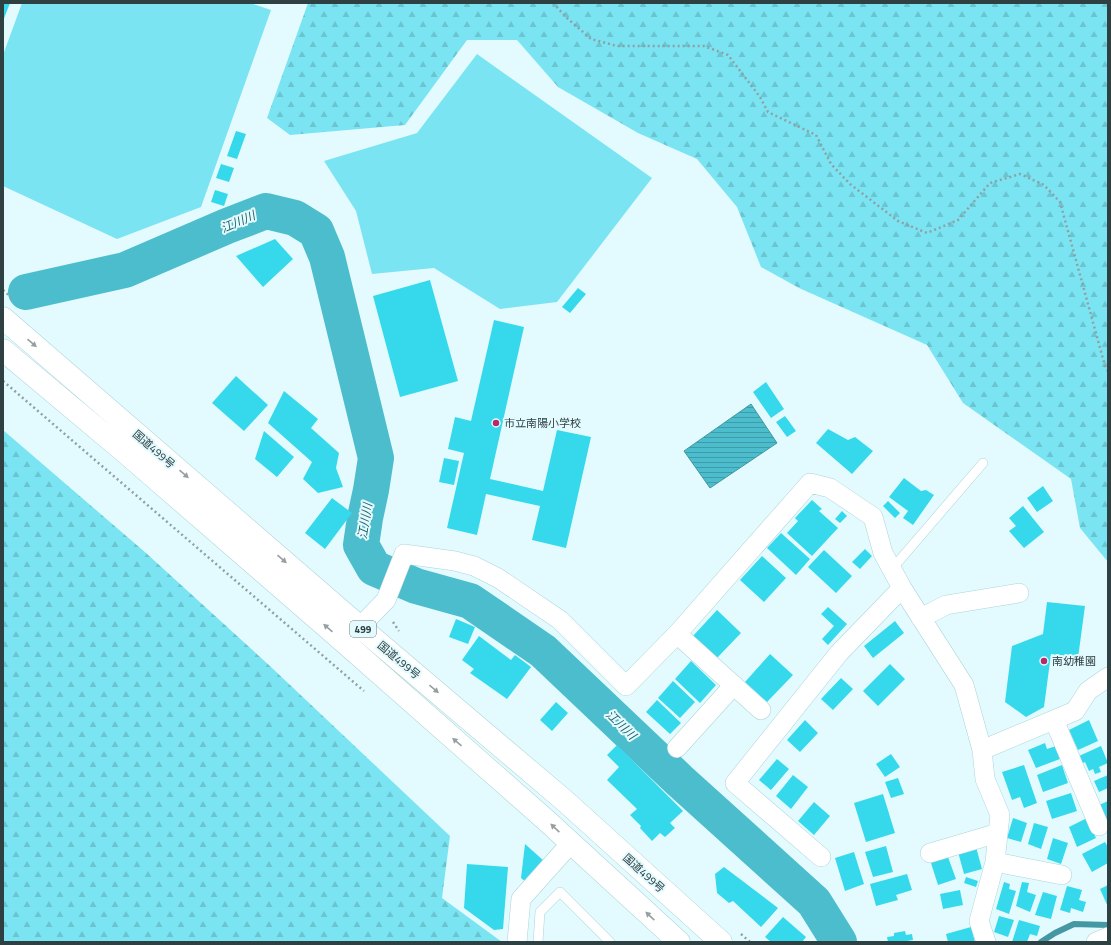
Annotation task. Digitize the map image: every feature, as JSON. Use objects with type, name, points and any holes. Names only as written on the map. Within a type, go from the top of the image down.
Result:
[{"type":"highway","name":"国道499号","points":[[3,318],[360,627],[565,801],[721,942]]},
{"type":"highway","name":"国道499号","points":[[3,350],[126,453],[345,643],[571,843],[679,942]]},
{"type":"street","points":[[345,643],[386,600],[404,554],[455,561],[474,566],[498,578],[560,620],[626,686],[677,634],[810,483],[830,488],[873,518],[883,553],[902,588],[964,685],[982,750],[985,779],[1000,815],[995,862],[978,921],[986,942]]},
{"type":"street","points":[[821,857],[735,783],[839,653],[902,588]]},
{"type":"street","points":[[921,618],[946,605],[1019,593]]},
{"type":"street","points":[[677,634],[761,710]]},
{"type":"street","points":[[982,750],[1075,711],[1088,690],[1108,677]]},
{"type":"street","points":[[677,748],[734,685]]},
{"type":"street","points":[[1054,720],[1099,826]]},
{"type":"street","points":[[930,853],[998,833]]},
{"type":"street","points":[[517,942],[521,899],[571,843]]},
{"type":"street","points":[[995,862],[1062,875]]},
{"type":"street","points":[[1096,942],[1108,937]]},
{"type":"lane","points":[[892,569],[983,463]]},
{"type":"lane","points":[[538,942],[540,912],[560,892],[610,942]]},
{"type":"path","points":[[553,3],[567,18],[591,39],[617,46],[704,46],[728,55],[760,97],[768,112],[816,135],[831,164],[850,184],[898,221],[927,233],[958,220],[990,183],[1020,174],[1044,185],[1060,202],[1105,366],[1108,371]]},
{"type":"path","points":[[3,381],[369,695]]},
{"type":"green space","points":[[22,3],[250,3],[271,10],[201,207],[117,239],[3,186],[3,55]]},
{"type":"green space","points":[[308,3],[1108,3],[1108,562],[1080,528],[1071,479],[963,403],[927,345],[799,288],[761,267],[737,207],[697,159],[638,133],[558,87],[517,40],[467,40],[405,125],[290,135],[267,118]]},
{"type":"green space","points":[[477,54],[652,178],[557,302],[500,309],[434,268],[372,274],[356,211],[324,161],[417,133]]},
{"type":"green space","points":[[3,430],[146,553],[271,667],[450,836],[442,898],[502,942],[3,942]]},
{"type":"shaded area","points":[[751,404],[777,443],[710,488],[684,451]]},
{"type":"building","points":[[3,3],[10,3],[3,21]]},
{"type":"building","points":[[236,131],[246,134],[237,159],[227,156]]},
{"type":"building","points":[[221,164],[234,168],[229,182],[216,178]]},
{"type":"building","points":[[215,190],[228,194],[224,206],[211,202]]},
{"type":"building","points":[[275,239],[293,259],[263,287],[236,256]]},
{"type":"building","points":[[430,280],[458,381],[400,397],[373,296]]},
{"type":"building","points":[[578,288],[586,294],[570,313],[562,307]]},
{"type":"building","points":[[494,320],[524,327],[490,479],[543,491],[557,430],[591,437],[566,548],[532,540],[540,506],[486,494],[477,535],[447,528],[464,453],[448,449],[455,417],[471,421]]},
{"type":"building","points":[[236,376],[268,405],[244,431],[212,403]]},
{"type":"building","points":[[766,382],[784,409],[771,418],[753,392]]},
{"type":"building","points":[[284,391],[318,419],[311,428],[339,453],[336,468],[343,487],[318,493],[303,479],[312,462],[268,423]]},
{"type":"building","points":[[785,416],[796,431],[787,437],[776,422]]},
{"type":"building","points":[[828,429],[848,440],[855,437],[873,451],[852,474],[816,443]]},
{"type":"building","points":[[264,431],[294,457],[277,477],[255,459]]},
{"type":"building","points":[[444,458],[459,461],[454,485],[439,482]]},
{"type":"building","points":[[904,478],[921,491],[926,490],[934,495],[913,525],[903,518],[908,511],[889,497]]},
{"type":"building","points":[[1043,486],[1053,501],[1037,512],[1027,498]]},
{"type":"building","points":[[332,498],[352,513],[325,549],[305,533]]},
{"type":"building","points":[[812,500],[822,509],[819,511],[838,528],[812,556],[787,533],[798,521],[795,518]]},
{"type":"building","points":[[888,501],[900,513],[895,518],[883,506]]},
{"type":"building","points":[[1023,506],[1044,532],[1024,548],[1009,531],[1016,526],[1009,518]]},
{"type":"building","points":[[842,511],[847,516],[840,523],[835,519]]},
{"type":"building","points":[[781,533],[810,559],[796,575],[767,548]]},
{"type":"building","points":[[865,549],[872,556],[860,569],[852,562]]},
{"type":"building","points":[[824,550],[852,576],[836,593],[808,567]]},
{"type":"building","points":[[762,556],[786,578],[764,602],[740,580]]},
{"type":"building","points":[[1047,602],[1085,606],[1078,658],[1051,654],[1044,707],[1026,717],[1005,702],[1012,646],[1043,634]]},
{"type":"building","points":[[828,607],[847,624],[828,645],[822,639],[834,626],[821,614]]},
{"type":"building","points":[[717,610],[741,633],[717,658],[693,636]]},
{"type":"building","points":[[456,619],[475,627],[468,644],[449,637]]},
{"type":"building","points":[[895,621],[904,633],[873,658],[864,646]]},
{"type":"building","points":[[479,636],[511,660],[515,655],[531,667],[507,699],[470,673],[474,669],[462,660]]},
{"type":"building","points":[[770,654],[793,675],[767,702],[745,682]]},
{"type":"building","points":[[691,661],[716,685],[700,703],[675,679]]},
{"type":"building","points":[[890,664],[905,679],[878,706],[863,691]]},
{"type":"building","points":[[841,678],[853,689],[833,710],[821,699]]},
{"type":"building","points":[[673,681],[695,702],[680,718],[658,698]]},
{"type":"building","points":[[657,700],[681,723],[670,734],[646,712]]},
{"type":"building","points":[[556,702],[568,713],[552,731],[540,720]]},
{"type":"building","points":[[805,720],[818,733],[800,752],[787,740]]},
{"type":"building","points":[[1089,720],[1098,741],[1078,750],[1069,730]]},
{"type":"building","points":[[1045,743],[1047,749],[1056,746],[1060,759],[1036,768],[1028,750]]},
{"type":"building","points":[[617,745],[683,811],[670,823],[675,828],[665,837],[660,833],[652,841],[640,828],[641,826],[630,815],[637,809],[607,780],[619,767],[607,755]]},
{"type":"building","points":[[1101,746],[1108,763],[1099,767],[1101,772],[1095,774],[1093,769],[1089,771],[1085,762],[1083,763],[1079,756]]},
{"type":"building","points":[[891,754],[900,767],[885,777],[876,764]]},
{"type":"building","points":[[777,759],[789,769],[771,790],[759,780]]},
{"type":"building","points":[[1024,765],[1037,803],[1024,808],[1020,797],[1012,800],[1002,772]]},
{"type":"building","points":[[1062,765],[1068,783],[1043,792],[1037,775]]},
{"type":"building","points":[[793,775],[808,787],[791,809],[776,796]]},
{"type":"building","points":[[1108,775],[1108,788],[1099,792],[1094,781]]},
{"type":"building","points":[[898,778],[904,794],[891,798],[885,782]]},
{"type":"building","points":[[1071,793],[1077,811],[1052,819],[1046,801]]},
{"type":"building","points":[[883,794],[895,833],[866,842],[854,803]]},
{"type":"building","points":[[1108,801],[1108,827],[1097,806]]},
{"type":"building","points":[[814,802],[830,816],[814,835],[798,821]]},
{"type":"building","points":[[1013,818],[1027,823],[1021,842],[1007,838]]},
{"type":"building","points":[[1087,818],[1096,838],[1077,847],[1069,827]]},
{"type":"building","points":[[1034,823],[1048,827],[1041,849],[1028,844]]},
{"type":"building","points":[[1053,838],[1068,843],[1061,864],[1047,859]]},
{"type":"building","points":[[1105,842],[1108,847],[1108,863],[1092,872],[1082,854]]},
{"type":"building","points":[[525,844],[544,861],[526,882],[521,878]]},
{"type":"building","points":[[886,846],[893,872],[873,877],[865,852]]},
{"type":"building","points":[[976,847],[982,869],[964,874],[958,852]]},
{"type":"building","points":[[854,852],[864,884],[845,891],[835,858]]},
{"type":"building","points":[[948,857],[956,879],[938,885],[931,863]]},
{"type":"building","points":[[467,864],[508,867],[503,929],[494,930],[464,908]]},
{"type":"building","points":[[724,867],[778,908],[761,927],[733,901],[729,903],[717,893],[715,874]]},
{"type":"building","points":[[907,874],[912,890],[896,895],[898,900],[876,906],[870,884]]},
{"type":"building","points":[[966,877],[978,881],[976,887],[964,883]]},
{"type":"building","points":[[1004,882],[1010,884],[1009,889],[1016,891],[1009,914],[996,909]]},
{"type":"building","points":[[1022,882],[1029,883],[1027,892],[1036,895],[1030,912],[1016,906]]},
{"type":"building","points":[[1108,885],[1108,907],[1100,889]]},
{"type":"building","points":[[1067,886],[1082,890],[1079,900],[1086,902],[1083,912],[1071,908],[1070,913],[1060,910]]},
{"type":"building","points":[[960,890],[963,905],[943,909],[940,894]]},
{"type":"building","points":[[1043,892],[1057,896],[1051,919],[1035,915]]},
{"type":"building","points":[[999,916],[1014,920],[1008,937],[994,932]]},
{"type":"building","points":[[783,917],[806,937],[802,942],[771,942],[765,937]]},
{"type":"building","points":[[1019,920],[1040,926],[1037,936],[1030,934],[1027,942],[1012,942]]},
{"type":"building","points":[[971,927],[975,942],[948,942],[946,934]]},
{"type":"building","points":[[905,931],[906,935],[912,934],[913,940],[907,942],[888,942],[887,937],[894,936],[894,933]]},
{"type":"waterway","name":"江川川","points":[[26,292],[125,270],[227,226],[266,211],[295,218],[316,231],[327,257],[376,458],[361,545],[374,568],[416,586],[470,601],[543,651],[679,780],[814,902],[839,942]]},
{"type":"waterway","points":[[1041,942],[1074,924],[1108,925]]},
{"type":"place","name":"市立南陽小学校","points":[[496,423]]},
{"type":"place","name":"南幼稚園","points":[[1044,661]]}]
